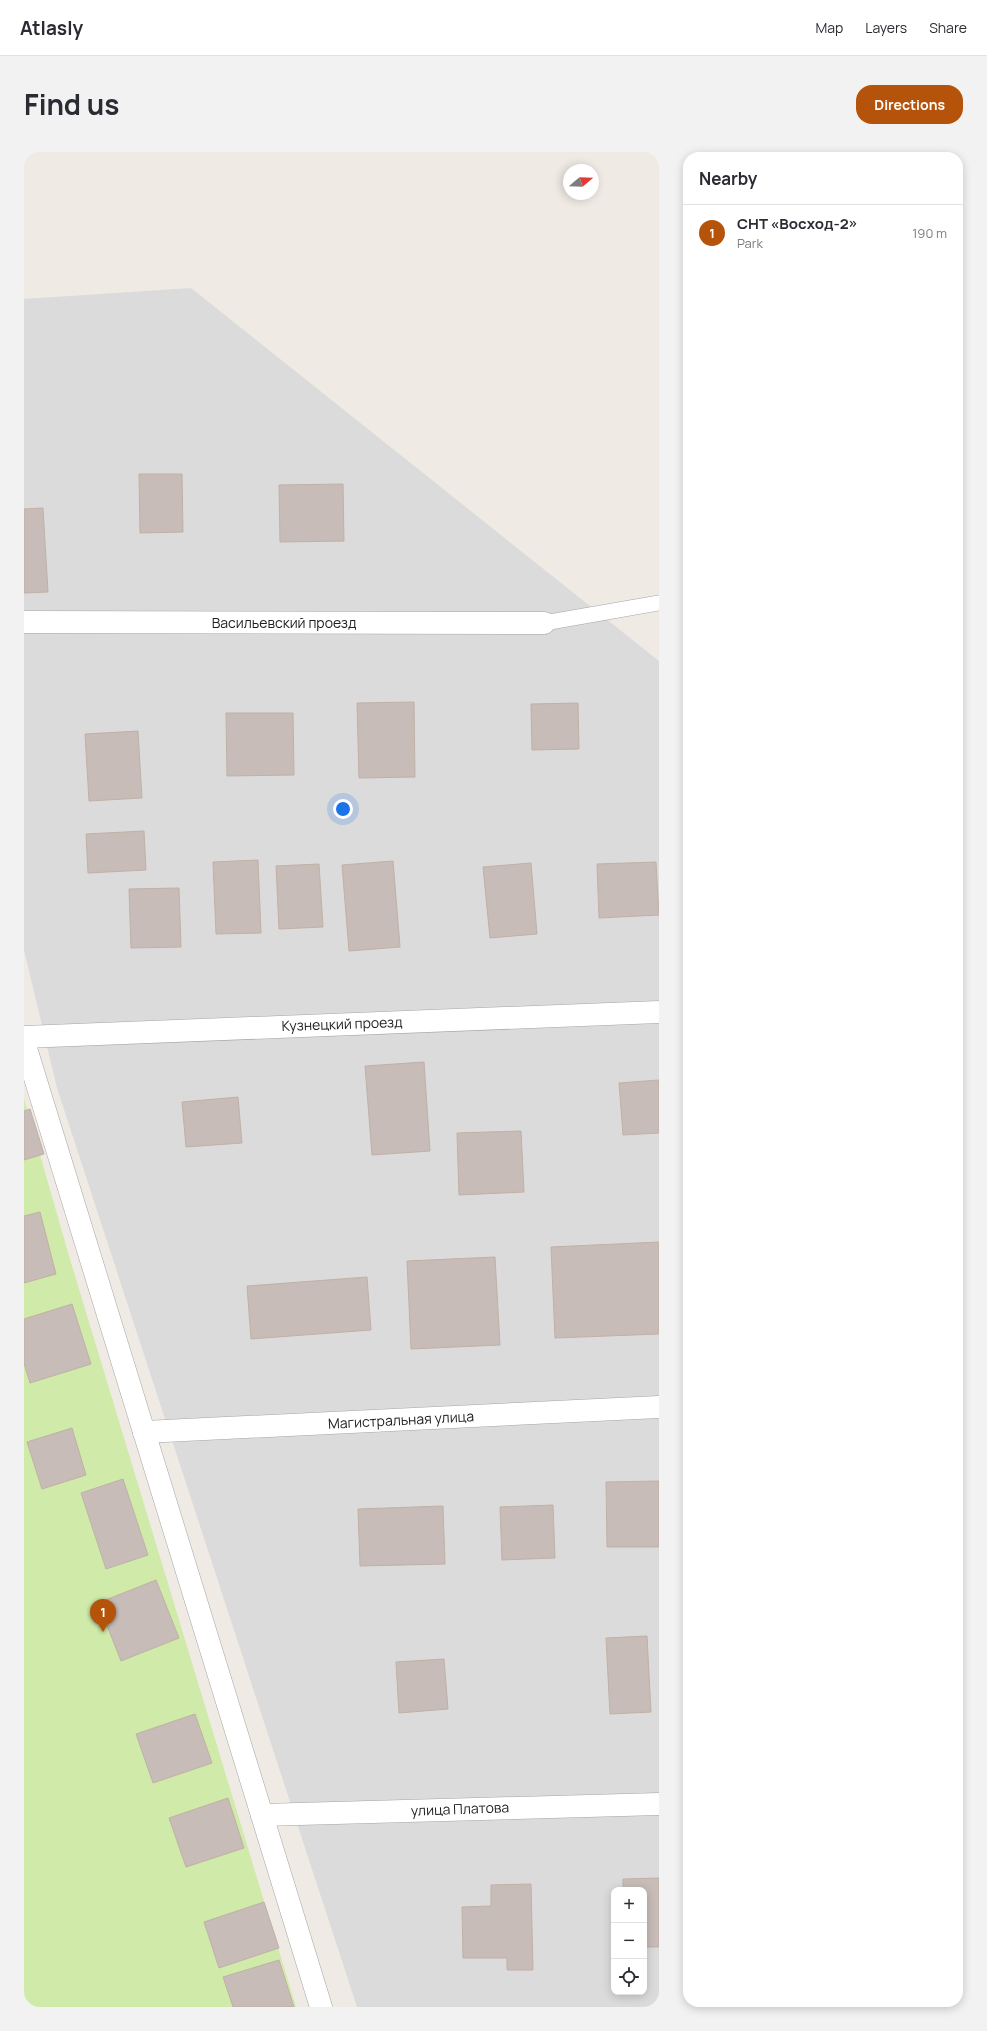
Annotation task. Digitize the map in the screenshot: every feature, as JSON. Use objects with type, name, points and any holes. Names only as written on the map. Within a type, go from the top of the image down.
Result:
[{"type":"street","name":"Васильевский проезд","points":[[24,622],[544,623]]},
{"type":"street","name":"Кузнецкий проезд","points":[[24,1037],[659,1012]]},
{"type":"street","points":[[24,1042],[321,2007]]},
{"type":"street","name":"Магистральная улица","points":[[144,1432],[659,1407]]},
{"type":"street","name":"улица Платова","points":[[262,1815],[659,1804]]},
{"type":"lane","points":[[544,623],[659,603]]},
{"type":"shaded area","points":[[191,288],[659,661],[659,2007],[357,2007],[57,1088],[24,950],[24,299]]},
{"type":"green space","points":[[24,1099],[69,1256],[296,2007],[24,2007]]},
{"type":"building","points":[[139,474],[182,474],[183,532],[140,533]]},
{"type":"building","points":[[343,484],[344,541],[280,542],[279,485]]},
{"type":"building","points":[[43,508],[48,592],[24,593],[24,509]]},
{"type":"building","points":[[414,702],[415,777],[359,778],[357,703]]},
{"type":"building","points":[[578,703],[579,749],[532,750],[531,704]]},
{"type":"building","points":[[226,713],[293,713],[294,775],[227,776]]},
{"type":"building","points":[[138,731],[142,798],[89,801],[85,734]]},
{"type":"building","points":[[144,831],[146,870],[88,873],[86,834]]},
{"type":"building","points":[[258,860],[261,933],[216,934],[213,862]]},
{"type":"building","points":[[393,861],[400,947],[349,951],[342,865]]},
{"type":"building","points":[[656,862],[659,915],[599,918],[597,864]]},
{"type":"building","points":[[531,863],[537,934],[490,938],[483,867]]},
{"type":"building","points":[[319,864],[323,927],[279,929],[276,866]]},
{"type":"building","points":[[179,888],[181,947],[131,948],[129,889]]},
{"type":"building","points":[[424,1062],[430,1151],[372,1155],[365,1066]]},
{"type":"building","points":[[659,1080],[659,1133],[623,1135],[619,1083]]},
{"type":"building","points":[[238,1097],[242,1143],[186,1147],[182,1102]]},
{"type":"building","points":[[30,1109],[44,1154],[24,1160],[24,1111]]},
{"type":"building","points":[[521,1131],[524,1192],[459,1195],[457,1133]]},
{"type":"building","points":[[40,1212],[56,1274],[24,1283],[24,1216]]},
{"type":"building","points":[[659,1242],[659,1334],[555,1338],[551,1247]]},
{"type":"building","points":[[495,1257],[500,1345],[411,1349],[407,1261]]},
{"type":"building","points":[[367,1277],[371,1330],[251,1339],[247,1286]]},
{"type":"building","points":[[72,1304],[91,1364],[30,1383],[24,1363],[24,1319]]},
{"type":"building","points":[[72,1428],[86,1475],[42,1489],[27,1442]]},
{"type":"building","points":[[123,1479],[148,1555],[106,1569],[81,1493]]},
{"type":"building","points":[[659,1481],[659,1547],[607,1547],[606,1482]]},
{"type":"building","points":[[553,1505],[555,1558],[502,1560],[500,1507]]},
{"type":"building","points":[[443,1506],[445,1564],[360,1566],[358,1509]]},
{"type":"building","points":[[156,1580],[179,1638],[121,1661],[98,1603]]},
{"type":"building","points":[[647,1636],[651,1712],[610,1714],[606,1638]]},
{"type":"building","points":[[444,1659],[448,1709],[399,1713],[396,1662]]},
{"type":"building","points":[[195,1714],[212,1763],[153,1783],[136,1734]]},
{"type":"building","points":[[228,1798],[244,1848],[186,1867],[169,1818]]},
{"type":"building","points":[[659,1878],[659,1947],[647,1947],[647,1887],[623,1887],[623,1879]]},
{"type":"building","points":[[531,1884],[533,1970],[507,1970],[507,1958],[463,1958],[462,1907],[491,1906],[491,1885]]},
{"type":"building","points":[[264,1902],[279,1948],[219,1968],[204,1922]]},
{"type":"building","points":[[279,1960],[294,2007],[233,2007],[223,1977]]},
{"type":"place","name":"СНТ «Восход-2»","points":[[103,1632]]}]
